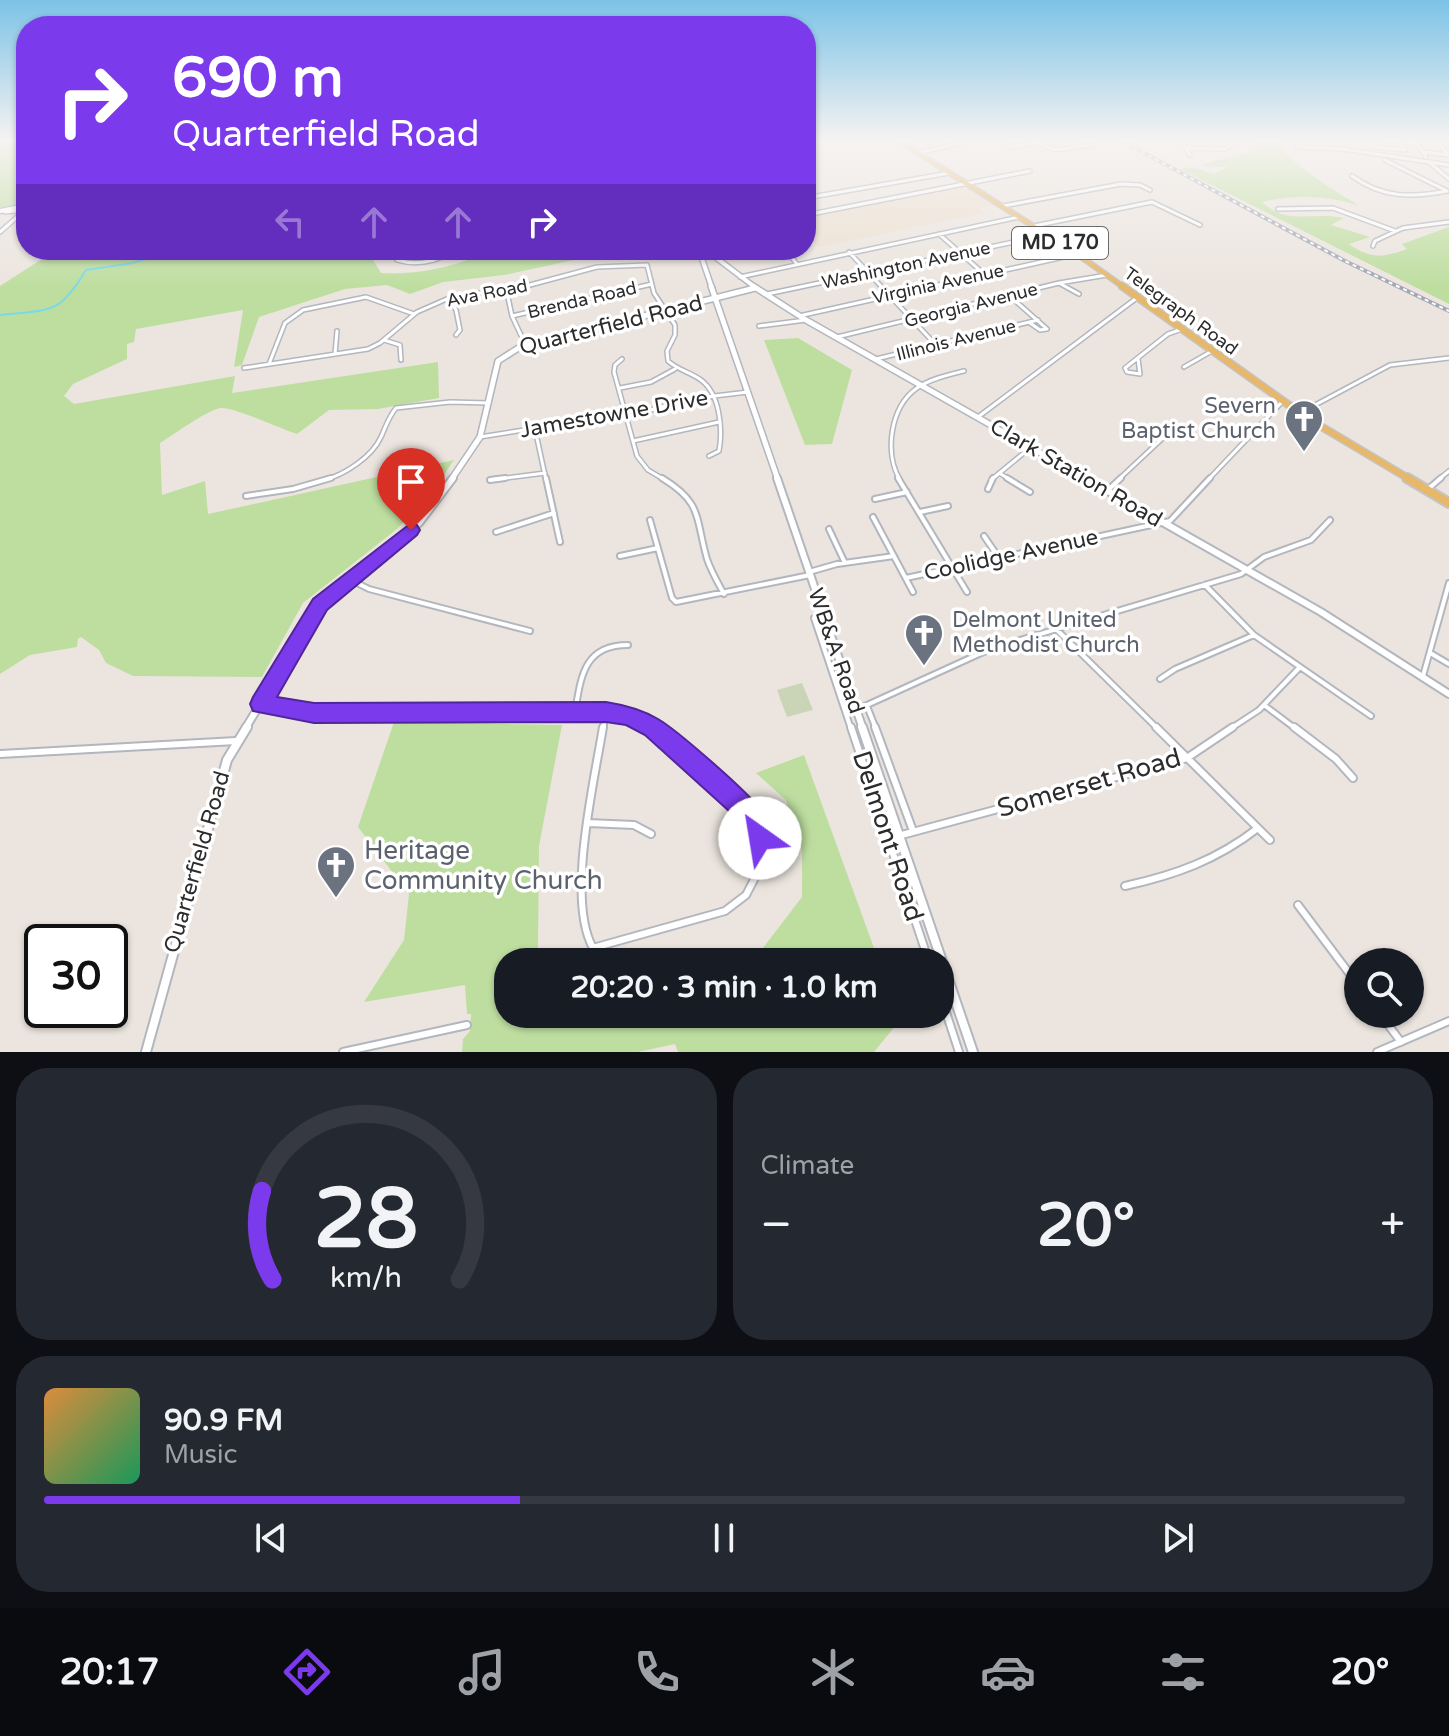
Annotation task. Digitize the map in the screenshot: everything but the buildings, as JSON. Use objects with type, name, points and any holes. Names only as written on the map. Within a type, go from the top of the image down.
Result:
[{"type":"main road","name":"Telegraph Road","points":[[976,189],[1077,254],[1282,402],[1449,503]]},
{"type":"street","points":[[816,196],[857,189]]},
{"type":"street","points":[[816,213],[948,189]]},
{"type":"street","points":[[1003,206],[1094,189]]},
{"type":"street","points":[[1375,189],[1397,197],[1413,198],[1448,192]]},
{"type":"street","points":[[1034,226],[1152,202],[1200,225]]},
{"type":"street","points":[[1278,209],[1333,208],[1395,231]]},
{"type":"street","points":[[816,259],[1020,217]]},
{"type":"street","points":[[0,232],[16,218]]},
{"type":"street","points":[[1373,246],[1375,241],[1395,231],[1449,222]]},
{"type":"street","points":[[939,234],[984,274]]},
{"type":"street","name":"Washington Avenue","points":[[765,295],[1047,235]]},
{"type":"street","points":[[849,252],[935,344]]},
{"type":"street","name":"Virginia Avenue","points":[[799,316],[1077,254]]},
{"type":"street","points":[[397,260],[411,263],[425,260]]},
{"type":"street","name":"WB&A Road","points":[[703,260],[973,1052]]},
{"type":"street","name":"Clark Station Road","points":[[718,260],[799,316],[1247,569],[1449,694]]},
{"type":"street","points":[[740,277],[810,260]]},
{"type":"street","name":"Ava Road","points":[[244,368],[368,349],[384,340],[414,314],[449,298],[597,267],[647,265],[652,284]]},
{"type":"street","name":"Georgia Avenue","points":[[835,337],[1059,283],[1107,275]]},
{"type":"street","points":[[1059,283],[1079,294]]},
{"type":"street","points":[[652,284],[676,328],[666,358],[675,369],[703,381],[712,396],[721,444],[719,451],[709,456]]},
{"type":"street","name":"Brenda Road","points":[[512,316],[652,284]]},
{"type":"street","points":[[506,288],[512,316],[526,346]]},
{"type":"street","name":"Quarterfield Road","points":[[146,1052],[222,773],[238,741],[316,611],[349,579],[427,515],[466,462],[480,437],[498,361],[509,351],[526,346],[755,288]]},
{"type":"street","points":[[269,364],[285,323],[303,310],[366,297],[414,314]]},
{"type":"street","points":[[1011,297],[1047,330],[1040,330],[1029,322]]},
{"type":"street","points":[[978,417],[1138,297]]},
{"type":"street","points":[[449,298],[460,330],[456,335]]},
{"type":"street","points":[[759,326],[806,320]]},
{"type":"street","name":"Illinois Avenue","points":[[874,360],[1038,320]]},
{"type":"street","points":[[1138,359],[1136,364],[1141,373],[1129,374],[1125,368],[1168,334],[1182,329]]},
{"type":"street","points":[[335,354],[337,331]]},
{"type":"street","points":[[384,340],[400,345],[401,360]]},
{"type":"street","points":[[1184,367],[1212,351]]},
{"type":"street","points":[[1300,413],[1390,365],[1449,358]]},
{"type":"street","points":[[622,359],[614,368],[633,441],[643,464],[683,492],[695,506],[708,562],[724,594]]},
{"type":"street","points":[[620,388],[651,382],[675,369]]},
{"type":"street","points":[[964,371],[921,386],[900,403],[895,415],[891,462],[967,592]]},
{"type":"street","name":"Jamestowne Drive","points":[[480,437],[748,392]]},
{"type":"street","points":[[246,496],[293,489],[342,475],[380,441],[388,418],[396,408],[450,402],[489,403]]},
{"type":"street","points":[[1162,522],[1170,521],[1282,402]]},
{"type":"street","points":[[633,441],[719,422]]},
{"type":"street","points":[[535,429],[560,542]]},
{"type":"street","points":[[1108,490],[1165,436]]},
{"type":"street","points":[[988,489],[991,480],[1031,447]]},
{"type":"street","points":[[1427,491],[1449,471]]},
{"type":"street","points":[[490,480],[545,473]]},
{"type":"street","points":[[999,473],[1030,492]]},
{"type":"street","points":[[875,499],[907,492]]},
{"type":"street","points":[[920,512],[948,506]]},
{"type":"street","points":[[496,532],[554,513]]},
{"type":"street","points":[[873,517],[913,592]]},
{"type":"street","points":[[650,520],[674,602],[724,594],[845,563],[894,556]]},
{"type":"street","points":[[846,711],[867,705],[990,649],[1205,585],[1247,569],[1269,554],[1312,541],[1322,534],[1330,520]]},
{"type":"street","name":"Coolidge Avenue","points":[[906,578],[1162,522]]},
{"type":"street","points":[[829,529],[845,563]]},
{"type":"street","points":[[984,536],[999,558]]},
{"type":"street","points":[[620,556],[658,548]]},
{"type":"street","points":[[349,579],[369,589],[530,631]]},
{"type":"street","points":[[1423,676],[1432,654],[1449,583]]},
{"type":"street","points":[[1205,585],[1254,635],[1371,716]]},
{"type":"street","name":"Delmont Road","points":[[814,618],[924,948]]},
{"type":"street","points":[[1055,628],[1270,840]]},
{"type":"street","points":[[1160,679],[1166,671],[1230,649],[1254,635]]},
{"type":"street","points":[[575,712],[580,677],[587,661],[606,646],[628,645]]},
{"type":"street","points":[[1432,654],[1449,664]]},
{"type":"street","name":"Somerset Road","points":[[898,836],[1187,758],[1264,705],[1300,667]]},
{"type":"street","points":[[261,704],[314,713],[606,712],[635,717],[653,728],[744,808],[758,831],[761,861],[756,879],[746,895],[725,911],[590,947],[581,873],[606,712]]},
{"type":"street","points":[[867,705],[913,831]]},
{"type":"street","points":[[1264,705],[1336,759],[1353,778]]},
{"type":"street","points":[[0,754],[238,741]]},
{"type":"street","points":[[588,823],[634,825],[651,834]]},
{"type":"street","points":[[1125,886],[1159,879],[1217,859],[1258,828]]},
{"type":"street","points":[[1298,905],[1344,966]]},
{"type":"street","points":[[1377,1052],[1449,1021]]},
{"type":"street","points":[[343,1052],[467,1025]]},
{"type":"street","points":[[951,1028],[959,1052]]},
{"type":"street","points":[[1390,1028],[1401,1042]]},
{"type":"shaded area","points":[[956,189],[971,189],[996,205],[979,208],[985,213],[818,247],[816,214]]},
{"type":"green space","points":[[0,189],[16,189],[16,206],[0,207]]},
{"type":"green space","points":[[1220,189],[1333,189],[1360,206],[1311,197],[1262,202],[1281,214],[1291,216],[1344,218],[1331,225],[1370,237],[1349,244],[1377,256],[1407,249],[1402,244],[1449,227],[1449,304]]},
{"type":"green space","points":[[40,260],[373,260],[381,273],[393,273],[429,270],[466,260],[573,260],[504,275],[443,282],[410,294],[387,285],[345,289],[259,317],[242,365],[234,367],[243,310],[136,329],[134,342],[127,344],[127,359],[73,384],[64,396],[74,404],[235,376],[232,393],[438,362],[439,398],[378,409],[329,410],[297,434],[220,408],[198,418],[160,443],[162,495],[205,481],[208,514],[454,460],[434,489],[397,529],[303,603],[262,677],[133,676],[106,663],[99,650],[81,637],[77,647],[30,655],[0,674],[0,286]]},
{"type":"green space","points":[[798,338],[852,370],[832,444],[805,445],[764,340]]},
{"type":"green space","points":[[802,683],[813,710],[787,717],[777,690]]},
{"type":"green space","points":[[394,722],[562,725],[539,846],[538,948],[494,948],[494,1028],[894,1028],[874,1052],[678,1052],[675,1044],[638,1052],[462,1052],[463,1039],[470,1031],[471,1014],[467,1014],[465,985],[364,1002],[404,940],[409,894],[358,827]]},
{"type":"green space","points":[[804,755],[874,948],[763,948],[802,897],[802,851],[786,800],[756,773]]},
{"type":"waterway","points":[[0,315],[51,308],[68,296],[86,270],[142,260]]},
{"type":"railway","points":[[1211,189],[1345,261],[1449,311]]},
{"type":"place","name":"Severn Baptist Church","points":[[1304,453]]},
{"type":"place","name":"Delmont United Methodist Church","points":[[924,667]]},
{"type":"place","name":"Heritage Community Church","points":[[336,899]]},
{"type":"route","points":[[411,530],[320,605],[261,704],[314,713],[606,712],[629,716],[653,728],[744,808],[760,838]]}]
